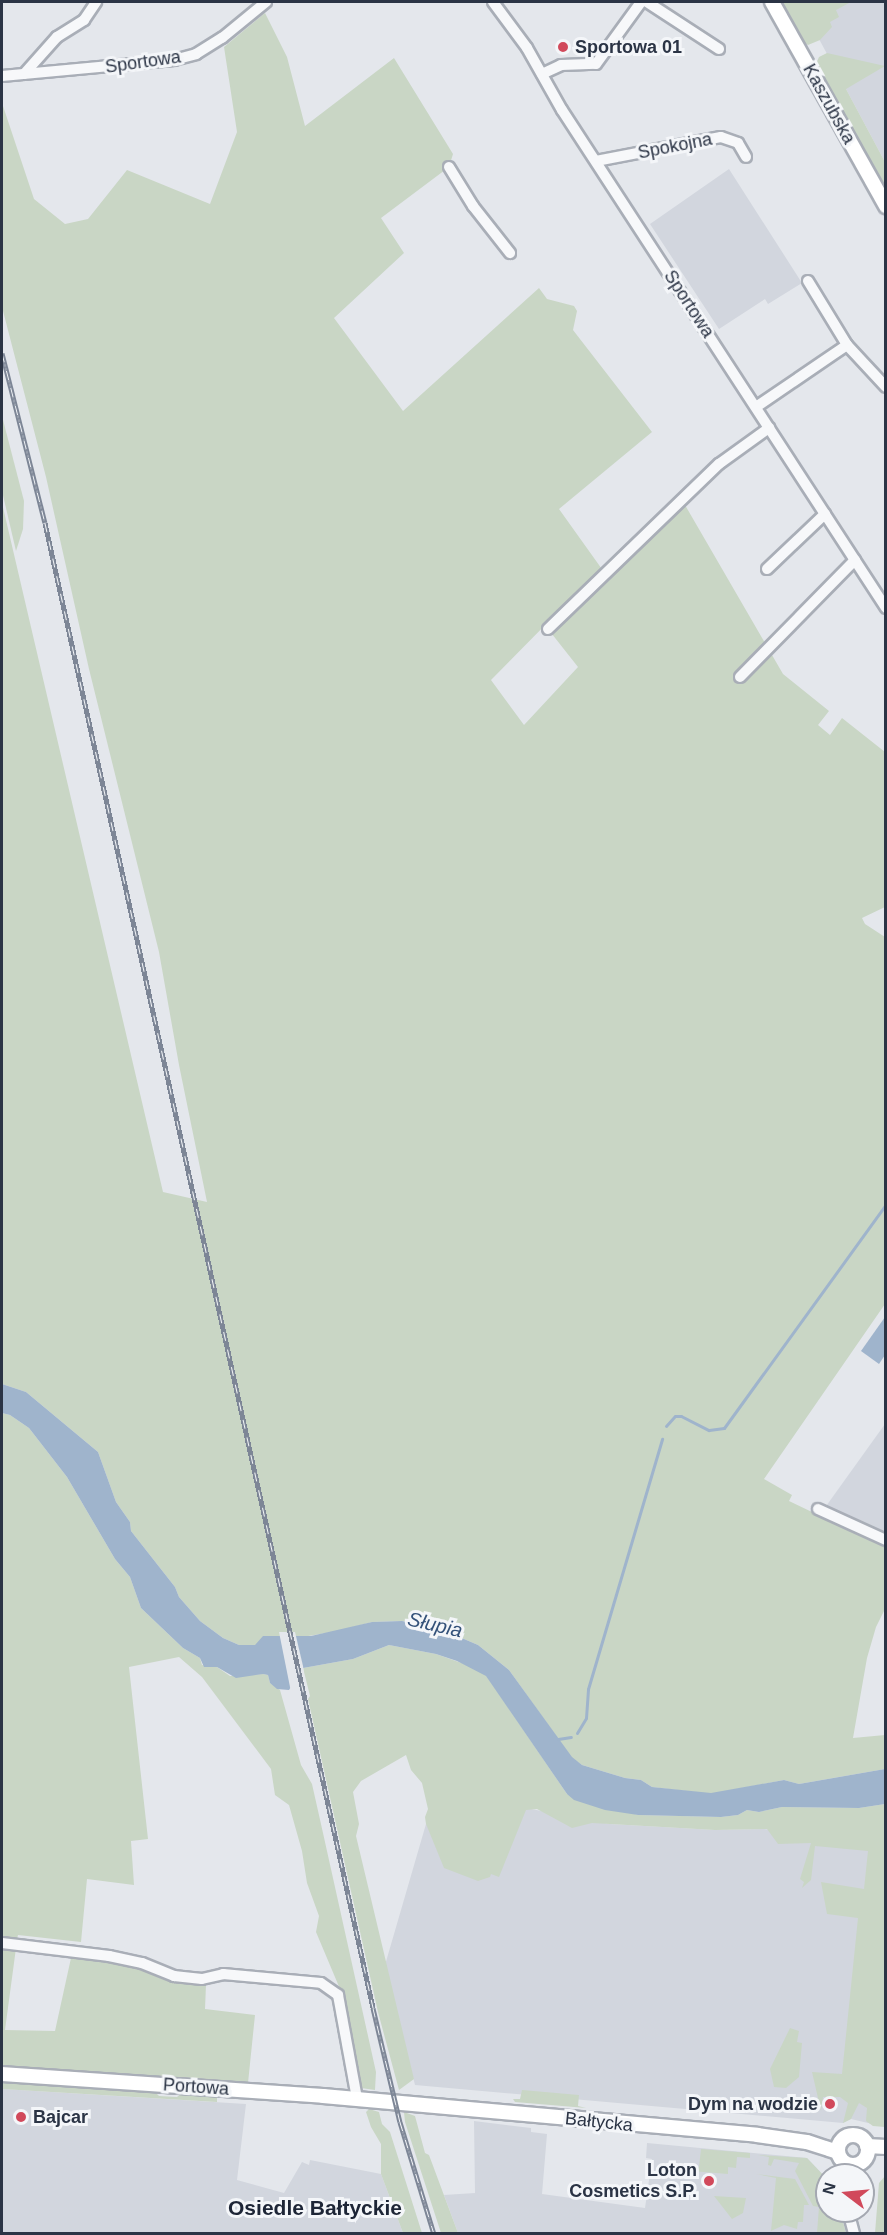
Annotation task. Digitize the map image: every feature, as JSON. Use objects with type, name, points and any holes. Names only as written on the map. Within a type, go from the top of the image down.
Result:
[{"type":"main road","name":"Kaszubska","points":[[772,2],[885,206]]},
{"type":"main road","name":"Portowa","points":[[2,2074],[59,2076],[390,2102]]},
{"type":"main road","name":"Bałtycka","points":[[390,2102],[757,2135],[807,2142],[845,2162],[846,2137],[855,2136],[867,2150]]},
{"type":"main road","points":[[867,2150],[885,2147]]},
{"type":"main road","points":[[845,2162],[864,2160],[867,2150]]},
{"type":"main road","points":[[867,2150],[885,2153]]},
{"type":"street","points":[[24,74],[57,37],[84,20],[96,2]]},
{"type":"street","name":"Sportowa","points":[[2,76],[136,65],[185,57],[222,38],[266,2]]},
{"type":"street","name":"Sportowa","points":[[492,2],[519,35],[596,161],[885,608]]},
{"type":"street","points":[[542,74],[561,65],[596,64],[641,2]]},
{"type":"street","points":[[647,2],[718,49]]},
{"type":"street","name":"Spokojna","points":[[596,161],[722,136],[738,143],[746,157]]},
{"type":"street","points":[[449,167],[510,254]]},
{"type":"street","points":[[808,280],[847,345],[885,387]]},
{"type":"street","points":[[756,407],[847,345]]},
{"type":"street","points":[[548,629],[719,464],[769,428]]},
{"type":"street","points":[[767,569],[825,514]]},
{"type":"street","points":[[740,677],[855,560]]},
{"type":"street","points":[[818,1509],[885,1540]]},
{"type":"street","points":[[2,1943],[109,1956],[142,1963],[174,1976],[202,1979],[223,1974],[321,1983],[338,1995],[357,2099]]},
{"type":"shaded area","points":[[799,2],[885,2],[885,162],[846,89]]},
{"type":"shaded area","points":[[729,169],[802,283],[768,304],[765,299],[719,329],[650,224]]},
{"type":"shaded area","points":[[885,1424],[885,1538],[824,1509]]},
{"type":"shaded area","points":[[438,1791],[609,1824],[715,1830],[764,1829],[885,1843],[885,2127],[851,2119],[843,2123],[415,2085],[385,1965],[426,1824],[434,1822]]},
{"type":"shaded area","points":[[2,2089],[246,2104],[237,2180],[284,2193],[302,2162],[309,2165],[310,2160],[381,2174],[403,2233],[2,2234]]},
{"type":"shaded area","points":[[474,2121],[531,2128],[531,2132],[547,2134],[542,2194],[645,2208],[652,2159],[646,2158],[647,2143],[807,2158],[815,2166],[815,2223],[843,2223],[846,2233],[458,2233],[444,2195],[475,2193]]},
{"type":"green space","points":[[783,2],[851,2],[836,10],[839,17],[830,22],[832,27],[820,40],[808,45],[800,40],[784,12]]},
{"type":"green space","points":[[265,13],[287,57],[305,126],[394,58],[453,154],[449,167],[381,218],[404,253],[334,318],[403,411],[539,288],[547,299],[574,306],[577,311],[573,330],[652,432],[559,509],[604,572],[557,613],[491,680],[524,725],[578,667],[548,629],[685,505],[783,674],[829,711],[818,725],[830,735],[842,718],[885,752],[885,907],[862,918],[865,924],[885,937],[885,1304],[764,1479],[792,1495],[789,1501],[885,1547],[885,1609],[876,1627],[867,1658],[853,1738],[885,1735],[885,1769],[799,1784],[784,1780],[711,1794],[652,1787],[641,1780],[625,1778],[582,1765],[572,1758],[509,1670],[478,1645],[443,1630],[402,1621],[372,1622],[338,1631],[255,1645],[239,1645],[223,1638],[200,1621],[179,1597],[175,1587],[131,1531],[130,1522],[116,1502],[98,1452],[26,1392],[2,1384],[2,503],[163,1192],[207,1202],[159,952],[89,669],[46,477],[2,307],[2,103],[34,199],[65,224],[88,219],[127,170],[210,204],[237,132],[224,47]]},
{"type":"green space","points":[[827,53],[885,66],[846,89],[885,162],[885,197],[815,66],[819,57]]},
{"type":"green space","points":[[2,416],[24,501],[23,529],[16,551],[2,491]]},
{"type":"green space","points":[[2,1413],[10,1415],[29,1428],[67,1477],[115,1559],[130,1577],[141,1608],[183,1648],[200,1658],[202,1665],[217,1667],[230,1676],[268,1675],[270,1683],[280,1690],[301,1765],[312,1784],[376,2072],[375,2090],[361,2088],[359,2084],[340,1989],[316,1932],[319,1916],[307,1883],[302,1851],[289,1805],[275,1795],[271,1769],[202,1677],[179,1657],[129,1667],[148,1839],[131,1841],[134,1885],[87,1879],[81,1942],[18,1935],[16,1943],[2,1941]]},
{"type":"green space","points":[[389,1645],[436,1654],[470,1666],[486,1675],[567,1794],[638,1815],[721,1817],[738,1815],[747,1810],[759,1812],[782,1807],[859,1808],[885,1804],[885,2127],[873,2126],[866,2121],[867,2108],[859,2103],[851,2119],[843,2123],[848,2103],[840,2097],[823,2097],[821,2111],[812,2072],[842,2074],[858,1918],[827,1914],[821,1882],[864,1889],[868,1851],[815,1846],[811,1880],[802,1888],[804,1882],[800,1879],[811,1843],[778,1844],[767,1829],[715,1830],[592,1823],[572,1828],[537,1809],[526,1810],[499,1877],[491,1874],[490,1877],[478,1881],[444,1868],[426,1824],[425,1817],[428,1809],[422,1783],[411,1770],[406,1755],[361,1781],[353,1792],[359,1824],[356,1836],[414,2079],[399,2090],[378,2012],[303,1668],[353,1659]]},
{"type":"green space","points":[[2,1946],[16,1948],[5,2030],[55,2031],[71,1958],[117,1964],[149,1972],[162,1979],[206,1985],[205,2009],[255,2015],[248,2083],[2,2066]]},
{"type":"green space","points":[[790,2028],[799,2031],[797,2042],[802,2043],[799,2077],[786,2088],[774,2087],[770,2069]]},
{"type":"green space","points":[[2,2081],[69,2084],[155,2092],[159,2096],[177,2097],[182,2093],[217,2096],[217,2102],[2,2089]]},
{"type":"green space","points":[[522,2090],[579,2095],[578,2106],[586,2108],[515,2102],[513,2099],[520,2099]]},
{"type":"green space","points":[[369,2109],[379,2112],[382,2124],[390,2132],[422,2233],[403,2233],[381,2174],[381,2144],[371,2127],[366,2112]]},
{"type":"green space","points":[[404,2112],[415,2116],[425,2153],[429,2155],[458,2233],[441,2233],[405,2122]]},
{"type":"green space","points":[[701,2149],[750,2153],[750,2158],[737,2157],[736,2168],[728,2167],[728,2174],[679,2170],[680,2166],[699,2167]]},
{"type":"green space","points":[[758,2155],[807,2158],[815,2166],[815,2206],[795,2171],[799,2163],[774,2159],[771,2166],[768,2165],[769,2157]]},
{"type":"green space","points":[[756,2174],[795,2179],[809,2205],[804,2205],[803,2222],[798,2222],[797,2229],[784,2225],[771,2231],[776,2178]]},
{"type":"green space","points":[[885,2176],[885,2233],[875,2233],[879,2183]]},
{"type":"green space","points":[[714,2196],[746,2198],[743,2213],[732,2219]]},
{"type":"green space","points":[[818,2223],[843,2223],[846,2233],[817,2233]]},
{"type":"water","points":[[885,1317],[885,1355],[879,1364],[861,1351]]},
{"type":"water","points":[[2,1384],[26,1392],[98,1452],[116,1502],[130,1522],[131,1531],[175,1587],[179,1597],[200,1621],[223,1638],[239,1645],[255,1645],[263,1636],[311,1636],[372,1622],[402,1621],[443,1630],[478,1645],[509,1670],[572,1757],[582,1765],[625,1778],[641,1780],[652,1787],[711,1793],[784,1780],[799,1784],[885,1769],[885,1804],[859,1808],[782,1807],[759,1812],[747,1810],[738,1815],[721,1817],[638,1815],[605,1810],[574,1800],[567,1794],[486,1676],[457,1661],[436,1654],[389,1645],[353,1659],[303,1668],[289,1690],[277,1689],[270,1683],[268,1675],[236,1678],[217,1667],[204,1667],[200,1658],[183,1648],[141,1608],[130,1577],[115,1559],[67,1477],[29,1428],[10,1415],[2,1413]]},
{"type":"pier","points":[[279,1632],[295,1632],[303,1666],[304,1673],[291,1692]]},
{"type":"waterway","points":[[666,1426],[675,1416],[681,1416],[709,1430],[724,1428],[886,1204]]},
{"type":"waterway","points":[[577,1733],[586,1718],[588,1689],[662,1439]]},
{"type":"waterway","points":[[558,1739],[571,1737]]},
{"type":"railway","points":[[2,353],[45,523],[373,2008],[400,2122],[434,2234]]},
{"type":"place","name":"Sportowa 01","points":[[563,47]]},
{"type":"place","name":"Dym na wodzie","points":[[830,2104]]},
{"type":"place","name":"Bajcar","points":[[21,2117]]},
{"type":"place","name":"Loton Cosmetics S.P.","points":[[709,2181]]},
{"type":"district","name":"Osiedle Bałtyckie","points":[[315,2208]]},
{"type":"water label","name":"Słupia","points":[[435,1625]]}]
